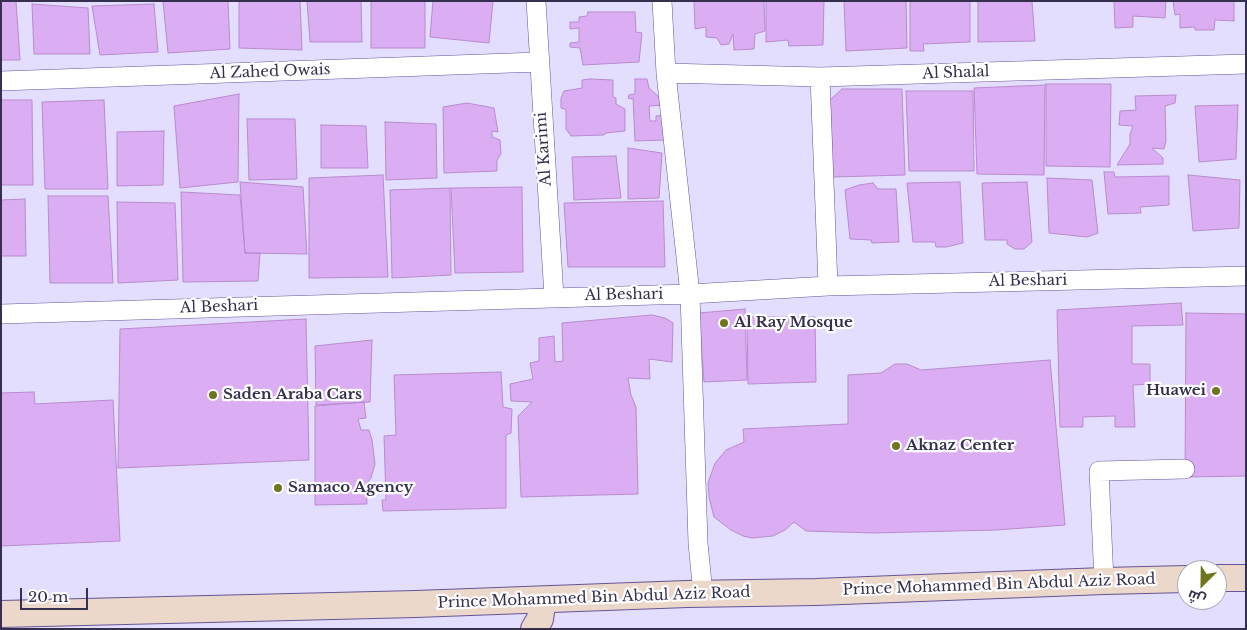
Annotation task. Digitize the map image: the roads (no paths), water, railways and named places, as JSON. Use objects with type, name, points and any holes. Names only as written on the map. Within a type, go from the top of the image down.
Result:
[{"type":"main road","points":[[1227,578],[1246,578]]},
{"type":"main road","name":"Prince Mohammed Bin Abdul Aziz Road","points":[[1,614],[416,604],[1177,579]]},
{"type":"main road","points":[[534,600],[541,612],[540,620],[534,629]]},
{"type":"street","name":"Al Karimi","points":[[536,1],[554,297]]},
{"type":"street","points":[[662,1],[666,73],[690,294],[698,543],[703,594]]},
{"type":"street","name":"Al Zahed Owais","points":[[1,81],[539,62]]},
{"type":"street","name":"Al Shalal","points":[[666,73],[820,78],[1246,64]]},
{"type":"street","points":[[820,78],[828,286]]},
{"type":"street","name":"Al Beshari","points":[[1,314],[690,294],[828,286],[1246,276]]},
{"type":"street","points":[[1104,581],[1099,471],[1185,469]]},
{"type":"place","name":"Al Ray Mosque","points":[[724,323]]},
{"type":"place","name":"Huawei","points":[[1216,391]]},
{"type":"place","name":"Saden Araba Cars","points":[[213,395]]},
{"type":"place","name":"Aknaz Center","points":[[896,446]]},
{"type":"place","name":"Samaco Agency","points":[[278,488]]}]
